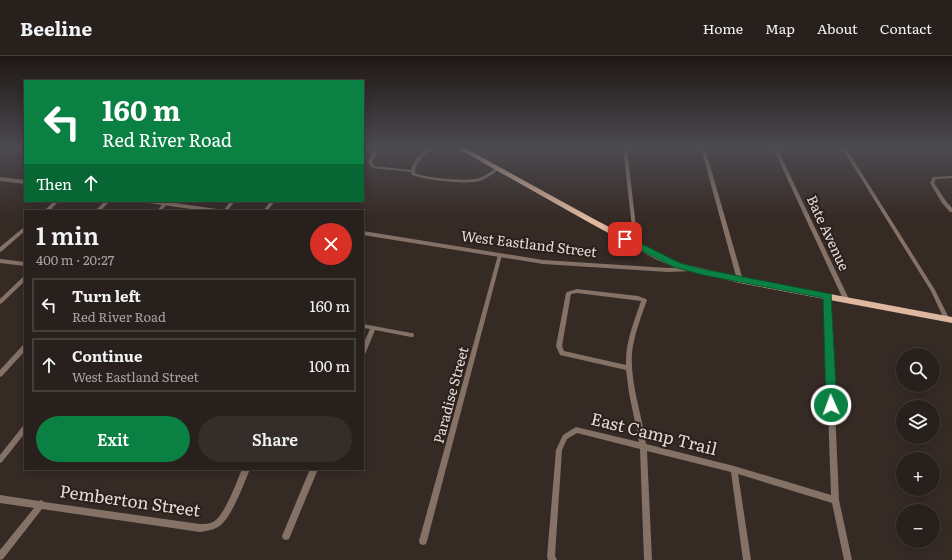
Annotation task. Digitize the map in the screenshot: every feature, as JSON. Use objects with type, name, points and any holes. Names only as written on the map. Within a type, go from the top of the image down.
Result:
[{"type":"main road","name":"West Eastland Street","points":[[500,172],[636,245],[677,265],[740,280],[949,319]]},
{"type":"street","points":[[412,172],[416,176],[471,181],[484,177],[494,172]]},
{"type":"street","points":[[628,172],[636,245]]},
{"type":"street","points":[[710,172],[740,280]]},
{"type":"street","name":"Bate Avenue","points":[[786,172],[846,299]]},
{"type":"street","points":[[859,172],[949,319]]},
{"type":"street","points":[[952,177],[935,178],[932,183],[944,202],[952,211]]},
{"type":"street","points":[[0,179],[24,182]]},
{"type":"street","points":[[47,210],[56,202]]},
{"type":"street","points":[[98,210],[107,202]]},
{"type":"street","points":[[158,202],[175,203],[204,210]]},
{"type":"street","points":[[226,210],[232,202]]},
{"type":"street","points":[[266,210],[272,202]]},
{"type":"street","points":[[160,210],[166,203]]},
{"type":"street","points":[[0,250],[24,230]]},
{"type":"street","name":"West Eastland Street","points":[[364,233],[560,263],[668,270],[693,269]]},
{"type":"street","name":"Paradise Street","points":[[423,540],[500,255]]},
{"type":"street","points":[[0,261],[24,264]]},
{"type":"street","points":[[0,302],[24,279]]},
{"type":"street","points":[[630,368],[562,353],[560,346],[568,293],[577,291],[644,300],[631,342],[630,368],[633,402],[641,428],[643,446],[648,560]]},
{"type":"street","points":[[827,296],[835,500],[848,560]]},
{"type":"street","points":[[364,326],[411,335]]},
{"type":"street","points":[[364,350],[373,328]]},
{"type":"street","points":[[0,374],[24,347]]},
{"type":"street","points":[[0,460],[24,429]]},
{"type":"street","name":"East Camp Trail","points":[[553,560],[551,557],[559,450],[565,437],[576,430],[734,469],[835,500]]},
{"type":"street","points":[[734,469],[746,560]]},
{"type":"street","name":"Pemberton Street","points":[[0,499],[200,528],[209,527],[218,523],[223,517],[238,489],[246,470]]},
{"type":"street","points":[[286,536],[314,470]]},
{"type":"street","points":[[0,556],[41,504]]},
{"type":"route","points":[[625,239],[677,265],[740,280],[827,296],[831,405]]}]
